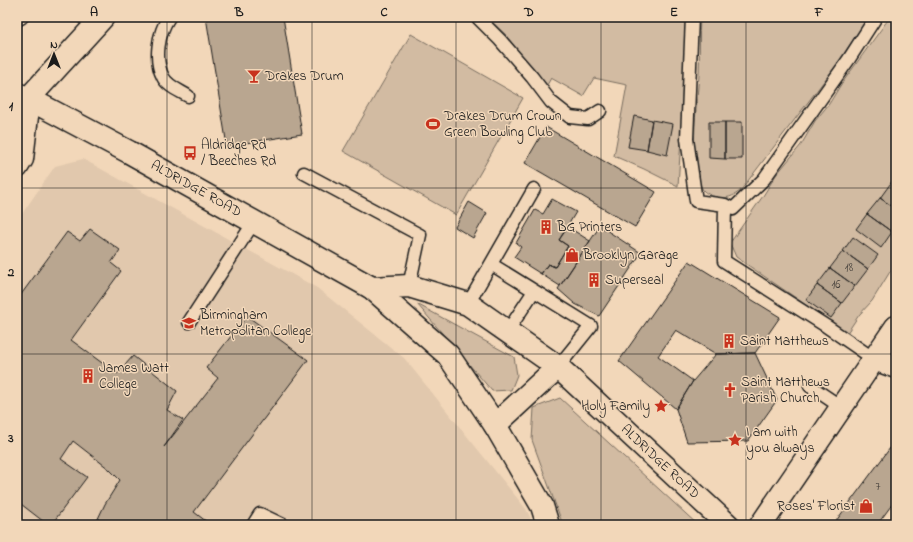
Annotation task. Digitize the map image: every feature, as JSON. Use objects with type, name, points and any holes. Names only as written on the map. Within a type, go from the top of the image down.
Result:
[{"type":"street","points":[[17,167],[22,159],[21,101],[94,20]]},
{"type":"street","name":"ALDRIDGE ROAD","points":[[21,101],[128,152],[372,288],[448,355],[495,424],[542,506],[548,525]]},
{"type":"street","name":"ALDRIDGE ROAD","points":[[372,288],[409,286],[468,304],[558,367],[728,525]]},
{"type":"street","points":[[761,525],[896,327]]},
{"type":"street","points":[[874,359],[896,367]]},
{"type":"street","points":[[495,424],[558,367]]},
{"type":"lane","points":[[17,20],[22,17]]},
{"type":"lane","points":[[169,17],[161,34],[158,53],[159,65],[163,78],[171,86],[188,96]]},
{"type":"lane","points":[[476,17],[500,40],[532,77],[551,102],[570,117],[588,119],[600,112]]},
{"type":"lane","points":[[692,17],[687,139],[696,201],[725,204],[734,209],[764,179],[849,59],[876,17]]},
{"type":"lane","points":[[304,173],[420,235],[409,286]]},
{"type":"lane","points":[[468,304],[534,189]]},
{"type":"lane","points":[[725,204],[724,261],[826,326],[874,359]]},
{"type":"lane","points":[[189,322],[254,222]]},
{"type":"lane","points":[[491,264],[591,326],[558,367]]},
{"type":"lane","points":[[507,332],[534,291]]},
{"type":"lane","points":[[810,386],[841,407]]},
{"type":"lane","points":[[253,525],[260,514],[283,525]]},
{"type":"shaded area","points":[[487,17],[686,17],[685,74],[678,186],[614,156],[627,85],[594,78],[583,96],[551,78],[547,85],[505,34]]},
{"type":"shaded area","points":[[700,17],[868,17],[837,64],[741,190],[727,198],[716,197],[704,191],[698,180],[695,151],[695,118],[699,75]]},
{"type":"shaded area","points":[[890,17],[896,17],[896,262],[872,301],[859,315],[847,333],[736,257],[730,243],[776,175],[801,145],[815,121],[829,104],[840,86]]},
{"type":"shaded area","name":"Drakes Drum Crown Green Bowling Club","points":[[411,34],[523,98],[456,215],[343,151]]},
{"type":"shaded area","name":"Birmingham Metropolitan College","points":[[83,159],[317,288],[404,358],[526,509],[534,525],[17,525],[17,221],[55,166]]},
{"type":"shaded area","points":[[417,304],[514,357],[517,375],[511,390],[492,391]]},
{"type":"shaded area","points":[[560,398],[698,525],[563,525],[532,440],[534,408]]},
{"type":"building","name":"Drakes Drum","points":[[206,17],[283,17],[302,134],[227,146]]},
{"type":"building","points":[[634,116],[652,120],[647,150],[628,147]]},
{"type":"building","points":[[652,120],[673,124],[667,155],[647,150]]},
{"type":"building","points":[[709,122],[725,122],[725,159],[709,158]]},
{"type":"building","points":[[725,122],[742,122],[742,159],[725,159]]},
{"type":"building","points":[[546,127],[656,192],[635,227],[525,163]]},
{"type":"building","points":[[893,180],[896,183],[896,209],[880,198]]},
{"type":"building","points":[[880,198],[896,209],[896,228],[892,232],[867,214]]},
{"type":"building","name":"BG Printers","points":[[552,199],[576,212],[559,240],[568,246],[555,267],[548,264],[541,274],[514,257],[521,247],[516,243],[535,210],[543,214]]},
{"type":"building","points":[[469,202],[487,213],[473,238],[455,227]]},
{"type":"building","points":[[867,214],[892,232],[881,248],[856,229]]},
{"type":"building","name":"Superseal","points":[[600,226],[641,253],[599,316],[575,304],[558,289]]},
{"type":"building","name":"Brooklyn Garage","points":[[568,227],[590,241],[560,286],[541,274],[548,264],[555,267],[568,246],[559,240]]},
{"type":"building","name":"James Watt College","points":[[90,229],[120,250],[111,263],[121,271],[71,340],[117,374],[133,356],[177,391],[167,410],[183,420],[164,447],[218,378],[206,368],[247,316],[308,360],[194,512],[211,525],[95,525],[105,504],[120,480],[109,469],[73,441],[61,459],[87,477],[51,525],[48,525],[17,501],[17,300],[67,232],[80,241]]},
{"type":"building","points":[[853,237],[878,255],[868,269],[843,251]]},
{"type":"building","points":[[843,251],[868,269],[855,286],[830,268]]},
{"type":"building","name":"Saint Matthews","points":[[689,261],[780,317],[755,353],[716,354],[676,330],[658,356],[693,381],[676,409],[619,361]]},
{"type":"building","points":[[830,268],[855,286],[842,303],[817,285]]},
{"type":"building","points":[[817,285],[842,303],[831,318],[806,300]]},
{"type":"building","name":"Saint Matthews Parish Church","points":[[755,353],[777,400],[748,441],[687,442],[676,409],[693,381],[716,354]]},
{"type":"building","points":[[896,440],[896,499],[877,525],[833,525]]},
{"type":"place","name":"Drakes Drum","points":[[254,76]]},
{"type":"place","name":"Drakes Drum Crown Green Bowling Club","points":[[433,124]]},
{"type":"place","name":"Aldridge Rd / Beeches Rd","points":[[190,153]]},
{"type":"place","name":"BG Printers","points":[[546,227]]},
{"type":"place","name":"Brooklyn Garage","points":[[572,255]]},
{"type":"place","name":"Superseal","points":[[594,280]]},
{"type":"place","name":"Birmingham Metropolitan College","points":[[189,323]]},
{"type":"place","name":"Saint Matthews","points":[[729,341]]},
{"type":"place","name":"James Watt College","points":[[88,376]]},
{"type":"place","name":"Saint Matthews Parish Church","points":[[730,390]]},
{"type":"place","name":"Holy Family","points":[[661,406]]},
{"type":"place","name":"I am with you always","points":[[735,440]]},
{"type":"place","name":"Roses' Florist","points":[[866,506]]}]
